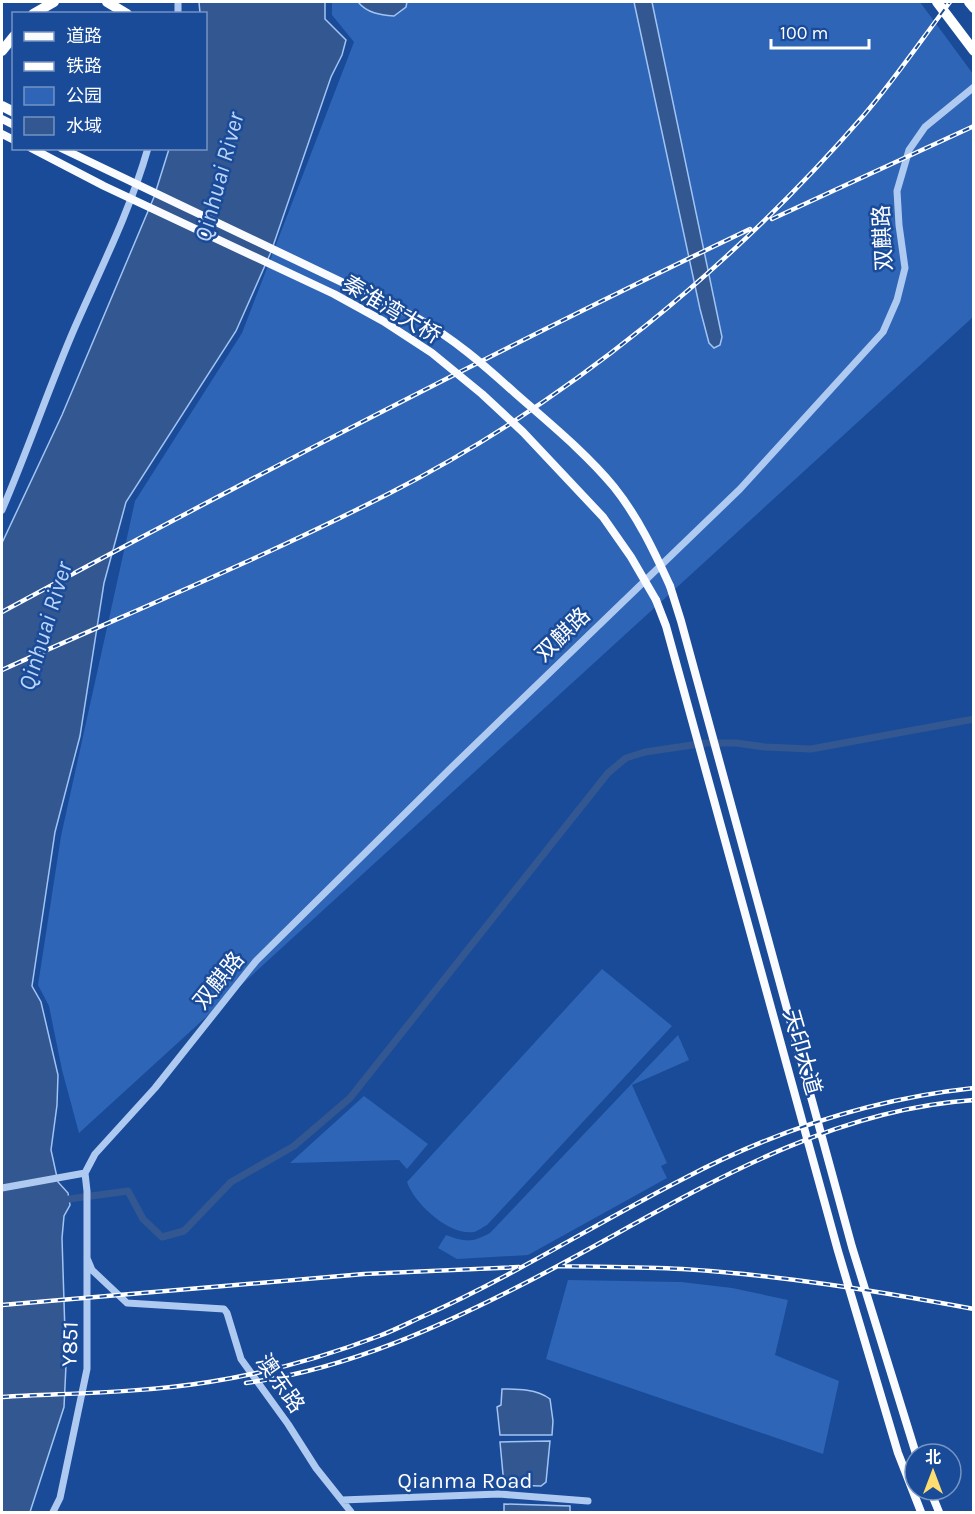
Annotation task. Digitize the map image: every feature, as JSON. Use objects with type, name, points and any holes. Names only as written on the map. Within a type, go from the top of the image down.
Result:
[{"type":"highway","points":[[36,12],[54,2]]},
{"type":"highway","points":[[107,2],[124,12]]},
{"type":"highway","points":[[937,2],[974,51]]},
{"type":"highway","points":[[969,2],[974,8]]},
{"type":"highway","points":[[2,51],[12,38]]},
{"type":"main road","name":"秦淮湾大桥","points":[[35,150],[104,186],[334,294],[432,353],[482,394],[523,432],[603,517],[631,557],[656,600]]},
{"type":"main road","name":"秦淮湾大桥","points":[[65,150],[417,318],[465,350],[569,440],[606,479],[640,526],[670,586]]},
{"type":"main road","name":"天印大道","points":[[670,586],[852,1247],[912,1442]]},
{"type":"main road","name":"天印大道","points":[[656,600],[666,626],[811,1146],[838,1251],[898,1453],[921,1512]]},
{"type":"street","name":"双麒路","points":[[85,1173],[95,1155],[155,1088],[256,961],[576,646],[740,489],[883,332],[897,300],[905,268],[897,191],[909,150],[925,127],[974,87]]},
{"type":"street","points":[[2,510],[74,329],[126,214],[147,150]]},
{"type":"street","points":[[2,1188],[85,1173]]},
{"type":"street","name":"Y851","points":[[53,1512],[60,1498],[87,1369],[85,1173]]},
{"type":"street","name":"澳东路","points":[[87,1258],[92,1270],[127,1303],[224,1309],[241,1359],[288,1424],[316,1468],[351,1512]]},
{"type":"street","name":"Qianma Road","points":[[342,1500],[499,1494],[588,1501]]},
{"type":"green space","points":[[332,2],[920,2],[973,74],[973,317],[79,1133],[62,1070],[49,1006],[38,985],[61,836],[135,501],[242,333],[354,42],[332,15]]},
{"type":"green space","points":[[602,969],[672,1026],[487,1225],[474,1232],[454,1229],[425,1208],[407,1182]]},
{"type":"green space","points":[[678,1035],[689,1060],[632,1085],[667,1163],[661,1166],[667,1178],[528,1255],[457,1259],[438,1248],[446,1235],[468,1240],[478,1239],[490,1233]]},
{"type":"green space","points":[[364,1096],[428,1144],[407,1169],[399,1160],[290,1163]]},
{"type":"green space","points":[[568,1280],[681,1282],[732,1288],[788,1300],[775,1355],[839,1381],[823,1454],[546,1359]]},
{"type":"water","name":"Qinhuai River","points":[[199,2],[325,2],[325,19],[346,40],[342,55],[331,77],[271,252],[236,331],[126,502],[104,583],[80,736],[55,832],[32,986],[41,1002],[58,1075],[51,1150],[58,1182],[68,1193],[70,1205],[64,1216],[62,1238],[66,1365],[64,1407],[30,1512],[2,1512],[2,543],[62,415],[154,197],[169,150],[207,150],[207,12],[200,12]]},
{"type":"water","points":[[358,2],[407,2],[406,7],[394,16],[374,13],[365,9]]},
{"type":"water","points":[[634,2],[652,2],[722,337],[720,345],[714,348],[709,343],[700,309]]},
{"type":"water","points":[[502,1389],[533,1391],[550,1399],[552,1435],[500,1435],[497,1407],[501,1405]]},
{"type":"water","points":[[550,1441],[546,1482],[541,1486],[504,1485],[500,1442]]},
{"type":"water","points":[[504,1504],[570,1506],[570,1512],[504,1512]]},
{"type":"waterway","points":[[69,1199],[128,1191],[143,1219],[162,1237],[184,1231],[231,1182],[294,1146],[350,1098],[608,773],[626,758],[645,752],[706,743],[811,749],[974,719]]},
{"type":"railway","points":[[2,670],[245,562],[390,493],[456,457],[521,417],[584,373],[645,326],[760,225],[864,115],[950,2]]},
{"type":"railway","points":[[772,219],[974,126]]},
{"type":"railway","points":[[2,612],[373,416],[750,229]]},
{"type":"railway","points":[[2,1397],[131,1391],[183,1386],[252,1374],[337,1351],[385,1334],[459,1299],[683,1179],[753,1146],[788,1132],[861,1109],[898,1100],[974,1088]]},
{"type":"railway","points":[[246,1383],[322,1367],[359,1356],[431,1328],[535,1278],[692,1192],[800,1142],[856,1122],[914,1108],[974,1100]]},
{"type":"railway","points":[[558,1266],[682,1269],[755,1275],[865,1290],[974,1309]]},
{"type":"railway","points":[[2,1305],[364,1274],[519,1267]]}]
